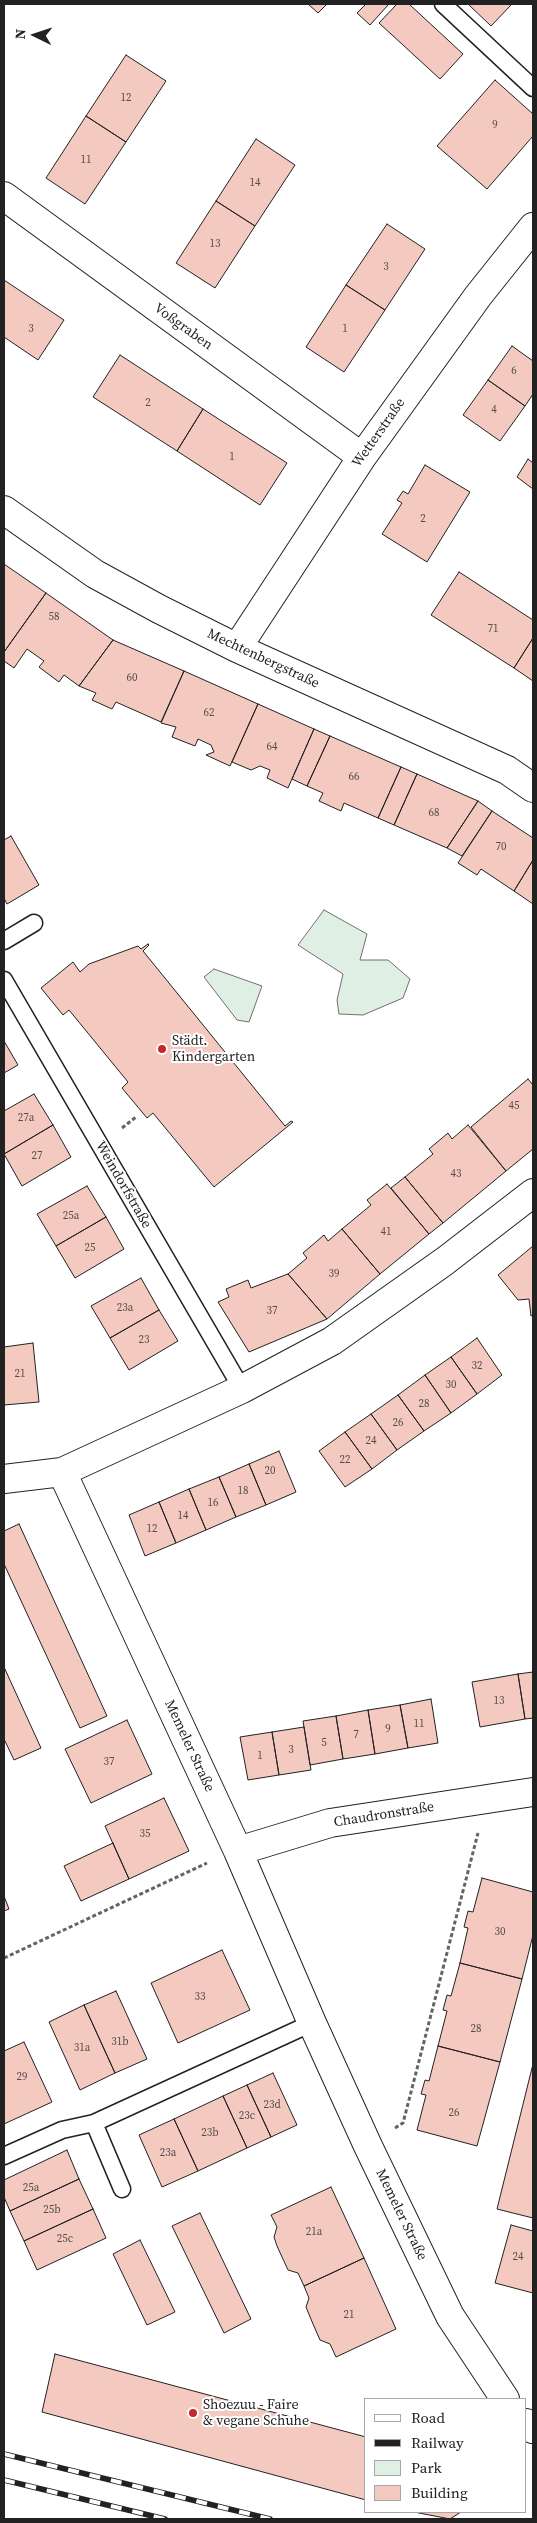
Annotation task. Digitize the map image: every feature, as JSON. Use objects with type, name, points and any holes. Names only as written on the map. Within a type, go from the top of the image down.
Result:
[{"type":"street","name":"Voßgraben","points":[[4,196],[362,457]]},
{"type":"street","name":"Wetterstraße","points":[[237,648],[362,457],[478,296],[533,227]]},
{"type":"street","name":"Mechtenbergstraße","points":[[4,510],[95,574],[237,648],[507,770],[533,788]]},
{"type":"street","points":[[4,1479],[62,1472],[242,1389],[332,1340],[445,1261],[533,1192]]},
{"type":"street","name":"Memeler Straße","points":[[62,1472],[238,1850],[312,2023],[368,2146],[450,2316],[505,2398]]},
{"type":"street","name":"Chaudronstraße","points":[[238,1850],[330,1823],[533,1792]]},
{"type":"lane","points":[[443,4],[533,88]]},
{"type":"lane","points":[[4,941],[34,923]]},
{"type":"lane","name":"Weindorfstraße","points":[[4,980],[242,1389]]},
{"type":"lane","points":[[4,2156],[62,2130],[94,2123],[312,2023]]},
{"type":"lane","points":[[94,2123],[122,2189]]},
{"type":"path","points":[[368,2146],[403,2123],[487,1799]]},
{"type":"path","points":[[4,1958],[172,1878],[238,1850]]},
{"type":"green space","points":[[324,910],[367,934],[360,960],[388,960],[410,979],[403,998],[363,1015],[339,1014],[337,1000],[343,974],[298,945]]},
{"type":"green space","points":[[214,969],[262,986],[249,1022],[237,1020],[204,977]]},
{"type":"building","points":[[308,4],[327,4],[318,13]]},
{"type":"building","points":[[366,4],[389,4],[370,25],[357,13]]},
{"type":"building","points":[[397,4],[409,4],[463,54],[440,79],[379,23]]},
{"type":"building","points":[[468,4],[512,4],[491,26]]},
{"type":"building","points":[[126,55],[166,81],[126,142],[86,116]]},
{"type":"building","points":[[495,80],[533,114],[533,136],[487,189],[437,146]]},
{"type":"building","points":[[86,116],[126,142],[85,204],[46,178]]},
{"type":"building","points":[[256,139],[295,165],[255,226],[216,201]]},
{"type":"building","points":[[216,201],[255,226],[215,288],[176,263]]},
{"type":"building","points":[[387,224],[425,249],[385,310],[346,285]]},
{"type":"building","points":[[4,280],[64,320],[38,360],[4,337]]},
{"type":"building","points":[[346,285],[385,310],[344,372],[306,347]]},
{"type":"building","points":[[512,346],[533,361],[533,394],[525,406],[488,380]]},
{"type":"building","points":[[120,355],[203,409],[177,451],[93,397]]},
{"type":"building","points":[[488,380],[525,406],[500,441],[463,415]]},
{"type":"building","points":[[203,409],[287,463],[260,505],[177,451]]},
{"type":"building","points":[[528,459],[533,463],[533,489],[517,477]]},
{"type":"building","points":[[425,465],[470,492],[427,562],[382,534],[402,503],[397,500],[403,491],[408,494]]},
{"type":"building","points":[[4,564],[46,593],[4,652]]},
{"type":"building","points":[[459,572],[533,620],[533,638],[514,668],[431,615]]},
{"type":"building","points":[[46,593],[113,640],[79,686],[64,675],[59,682],[39,667],[44,661],[27,649],[14,668],[4,661],[4,652]]},
{"type":"building","points":[[533,638],[533,681],[514,668]]},
{"type":"building","points":[[113,640],[184,671],[161,722],[116,702],[112,709],[92,700],[96,693],[79,686]]},
{"type":"building","points":[[184,671],[258,704],[230,766],[206,755],[214,752],[211,745],[198,739],[195,746],[172,737],[176,727],[161,723]]},
{"type":"building","points":[[258,704],[314,729],[288,788],[267,778],[270,770],[260,766],[251,770],[232,762]]},
{"type":"building","points":[[314,729],[330,736],[307,786],[292,779]]},
{"type":"building","points":[[330,736],[401,767],[378,818],[344,803],[341,811],[319,801],[323,793],[307,786]]},
{"type":"building","points":[[401,767],[417,774],[394,825],[378,818]]},
{"type":"building","points":[[417,774],[478,801],[447,848],[394,825]]},
{"type":"building","points":[[478,801],[492,811],[462,856],[447,848]]},
{"type":"building","points":[[492,811],[533,838],[533,860],[514,891],[481,869],[477,875],[458,863]]},
{"type":"building","points":[[11,836],[39,885],[7,904],[4,898],[4,840]]},
{"type":"building","points":[[533,860],[533,904],[514,891]]},
{"type":"building","name":"Städt. Kindergarten","points":[[148,944],[143,951],[285,1126],[291,1121],[293,1122],[214,1187],[153,1113],[147,1118],[122,1088],[128,1082],[69,1010],[63,1015],[41,988],[73,962],[80,972],[89,964],[138,946],[141,949]]},
{"type":"building","points":[[4,1041],[18,1065],[4,1073]]},
{"type":"building","points":[[528,1079],[533,1085],[533,1149],[506,1171],[471,1127]]},
{"type":"building","points":[[34,1094],[53,1125],[4,1154],[4,1111]]},
{"type":"building","points":[[53,1125],[71,1157],[22,1186],[4,1154]]},
{"type":"building","points":[[468,1125],[506,1171],[443,1223],[405,1177],[433,1154],[429,1149],[448,1133],[452,1139]]},
{"type":"building","points":[[405,1177],[443,1223],[429,1234],[391,1188]]},
{"type":"building","points":[[387,1184],[429,1234],[380,1274],[342,1229],[371,1205],[367,1200]]},
{"type":"building","points":[[87,1186],[106,1217],[56,1246],[37,1214]]},
{"type":"building","points":[[106,1217],[124,1249],[75,1278],[56,1246]]},
{"type":"building","points":[[342,1229],[380,1274],[327,1319],[288,1274],[307,1258],[303,1253],[324,1235],[328,1241]]},
{"type":"building","points":[[533,1246],[533,1315],[531,1316],[529,1299],[518,1300],[498,1275]]},
{"type":"building","points":[[288,1274],[327,1319],[249,1352],[218,1302],[229,1297],[226,1289],[248,1280],[251,1288]]},
{"type":"building","points":[[141,1278],[159,1310],[110,1338],[91,1306]]},
{"type":"building","points":[[159,1310],[178,1341],[129,1370],[110,1338]]},
{"type":"building","points":[[477,1338],[502,1375],[477,1394],[451,1357]]},
{"type":"building","points":[[33,1343],[39,1402],[4,1405],[4,1347]]},
{"type":"building","points":[[451,1357],[477,1394],[451,1413],[425,1375]]},
{"type":"building","points":[[425,1375],[451,1413],[424,1431],[398,1395]]},
{"type":"building","points":[[398,1395],[424,1431],[397,1450],[371,1414]]},
{"type":"building","points":[[371,1414],[397,1450],[372,1469],[345,1432]]},
{"type":"building","points":[[345,1432],[372,1469],[345,1487],[319,1451]]},
{"type":"building","points":[[279,1451],[296,1492],[266,1505],[249,1464]]},
{"type":"building","points":[[249,1464],[266,1505],[236,1517],[219,1477]]},
{"type":"building","points":[[219,1477],[236,1517],[206,1530],[189,1489]]},
{"type":"building","points":[[189,1489],[206,1530],[176,1543],[159,1502]]},
{"type":"building","points":[[159,1502],[176,1543],[145,1556],[129,1515]]},
{"type":"building","points":[[19,1524],[107,1716],[80,1728],[4,1564],[4,1531]]},
{"type":"building","points":[[4,1667],[41,1748],[14,1760],[4,1739]]},
{"type":"building","points":[[533,1672],[533,1718],[525,1719],[518,1674]]},
{"type":"building","points":[[518,1674],[525,1719],[480,1727],[472,1682]]},
{"type":"building","points":[[431,1699],[438,1743],[408,1748],[400,1705]]},
{"type":"building","points":[[400,1705],[408,1748],[375,1754],[368,1710]]},
{"type":"building","points":[[368,1710],[375,1754],[343,1759],[336,1716]]},
{"type":"building","points":[[336,1716],[343,1759],[310,1765],[303,1721]]},
{"type":"building","points":[[127,1720],[152,1774],[91,1803],[65,1749]]},
{"type":"building","points":[[304,1727],[311,1770],[279,1775],[272,1732]]},
{"type":"building","points":[[272,1732],[279,1775],[248,1780],[240,1737]]},
{"type":"building","points":[[164,1798],[189,1851],[129,1879],[105,1826]]},
{"type":"building","points":[[113,1843],[129,1879],[81,1901],[64,1866]]},
{"type":"building","points":[[482,1878],[533,1892],[533,1935],[522,1979],[460,1963],[468,1928],[464,1927],[468,1911],[473,1912]]},
{"type":"building","points":[[4,1896],[9,1909],[4,1911]]},
{"type":"building","points":[[222,1950],[250,2010],[178,2043],[151,1983]]},
{"type":"building","points":[[460,1963],[522,1979],[500,2062],[438,2046],[447,2011],[443,2010],[447,1995],[451,1996]]},
{"type":"building","points":[[116,1991],[147,2059],[115,2073],[84,2005]]},
{"type":"building","points":[[84,2005],[115,2073],[80,2090],[49,2022]]},
{"type":"building","points":[[24,2042],[52,2102],[4,2124],[4,2051]]},
{"type":"building","points":[[438,2046],[500,2062],[477,2146],[417,2130],[426,2095],[421,2094],[425,2080],[429,2081]]},
{"type":"building","points":[[533,2064],[533,2218],[497,2209]]},
{"type":"building","points":[[273,2073],[297,2125],[271,2137],[247,2085]]},
{"type":"building","points":[[247,2085],[271,2137],[247,2148],[223,2096]]},
{"type":"building","points":[[223,2096],[247,2148],[198,2171],[174,2119]]},
{"type":"building","points":[[174,2119],[198,2171],[162,2187],[139,2135]]},
{"type":"building","points":[[67,2150],[79,2179],[10,2211],[4,2197],[4,2180]]},
{"type":"building","points":[[79,2179],[93,2209],[24,2241],[10,2211]]},
{"type":"building","points":[[331,2187],[364,2258],[304,2286],[298,2273],[288,2270],[274,2237],[277,2227],[271,2215]]},
{"type":"building","points":[[93,2209],[106,2238],[37,2270],[24,2241]]},
{"type":"building","points":[[200,2213],[251,2319],[224,2333],[172,2226]]},
{"type":"building","points":[[511,2225],[533,2231],[533,2293],[495,2283]]},
{"type":"building","points":[[140,2240],[175,2312],[147,2325],[113,2254]]},
{"type":"building","points":[[364,2258],[396,2329],[336,2357],[330,2344],[320,2340],[306,2307],[309,2298],[304,2286]]},
{"type":"building","points":[[55,2354],[364,2436],[364,2499],[42,2412]]},
{"type":"building","points":[[419,2513],[459,2513],[450,2519]]},
{"type":"railway","points":[[4,2454],[270,2519]]},
{"type":"railway","points":[[4,2480],[165,2519]]},
{"type":"place","name":"Städt. Kindergarten","points":[[162,1049]]},
{"type":"place","name":"Shoezuu - Faire & vegane Schuhe","points":[[193,2413]]}]
